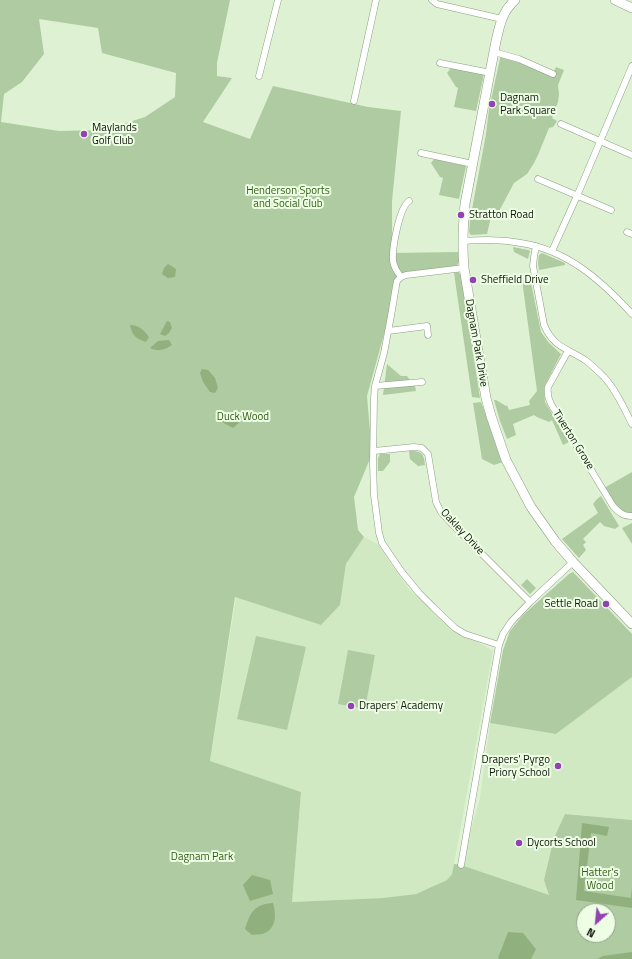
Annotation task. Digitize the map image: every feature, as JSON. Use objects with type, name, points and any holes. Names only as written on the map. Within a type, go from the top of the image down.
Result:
[{"type":"street","points":[[259,76],[278,0]]},
{"type":"street","points":[[354,101],[376,0]]},
{"type":"street","points":[[432,0],[437,4],[502,19]]},
{"type":"street","name":"Dagnam Park Drive","points":[[515,0],[509,6],[502,19],[494,52],[465,204],[462,241],[464,268],[486,398],[506,460],[531,507],[555,541],[573,562],[632,624]]},
{"type":"street","points":[[615,0],[632,8]]},
{"type":"street","points":[[494,52],[519,59],[553,74]]},
{"type":"street","points":[[440,63],[490,73]]},
{"type":"street","points":[[552,251],[632,66]]},
{"type":"street","points":[[561,124],[632,155]]},
{"type":"street","points":[[421,153],[473,164]]},
{"type":"street","points":[[538,179],[611,210]]},
{"type":"street","points":[[401,277],[393,262],[395,240],[398,222],[406,204],[409,201]]},
{"type":"street","points":[[462,241],[507,241],[536,246],[552,251],[567,258],[584,269],[632,314]]},
{"type":"street","points":[[536,246],[533,266],[544,325],[551,337],[559,345],[585,360],[604,376],[614,390],[632,424]]},
{"type":"street","points":[[464,268],[406,275],[397,281],[374,398],[374,495],[378,533],[382,543],[401,571],[419,593],[455,628],[465,634],[499,645]]},
{"type":"street","points":[[388,331],[427,326],[428,335]]},
{"type":"street","name":"Tiverton Grove","points":[[568,351],[548,387],[548,397],[613,506],[623,514],[632,516]]},
{"type":"street","points":[[376,386],[422,382]]},
{"type":"street","name":"Oakley Drive","points":[[374,451],[414,447],[422,448],[428,454],[436,502],[442,512],[450,522],[530,602]]},
{"type":"street","points":[[461,865],[499,645],[503,634],[511,622],[530,602],[573,562]]},
{"type":"shaded area","points":[[168,264],[176,269],[175,277],[168,278],[162,274],[164,268]]},
{"type":"shaded area","points":[[167,321],[170,322],[172,328],[165,336],[160,334]]},
{"type":"shaded area","points":[[130,325],[139,327],[145,332],[149,337],[146,342],[135,336]]},
{"type":"shaded area","points":[[169,340],[172,345],[166,348],[159,350],[150,348],[158,341]]},
{"type":"shaded area","points":[[202,369],[208,370],[215,378],[218,388],[215,393],[210,392],[203,382],[200,373]]},
{"type":"shaded area","points":[[236,411],[243,415],[241,421],[233,428],[222,422],[227,414]]},
{"type":"shaded area","name":"Drapers' Academy","points":[[364,537],[378,544],[410,590],[432,611],[438,612],[455,628],[493,651],[454,864],[452,874],[447,880],[416,894],[383,898],[292,902],[301,792],[210,762],[236,597],[321,625],[340,605],[346,564]]},
{"type":"shaded area","name":"Drapers' Pyrgo Priory School","points":[[632,677],[632,820],[566,814],[564,899],[540,893],[461,865],[480,798],[490,723],[556,734]]},
{"type":"shaded area","points":[[582,823],[609,827],[607,836],[591,833],[584,891],[631,898],[632,887],[632,908],[616,906],[616,903],[597,903],[576,900]]},
{"type":"shaded area","points":[[252,875],[270,880],[273,894],[250,901],[243,885]]},
{"type":"shaded area","points":[[273,903],[275,911],[274,924],[264,934],[252,935],[245,929],[251,914],[261,905]]},
{"type":"shaded area","points":[[508,932],[523,933],[536,949],[531,959],[498,958]]},
{"type":"shaded area","points":[[632,952],[632,959],[597,959],[603,956]]},
{"type":"green space","points":[[0,0],[230,0],[217,63],[217,76],[232,78],[203,122],[250,139],[273,86],[368,107],[401,111],[392,201],[393,253],[458,252],[459,261],[457,266],[397,273],[392,305],[367,396],[372,454],[354,497],[358,530],[364,537],[346,564],[340,605],[321,625],[235,597],[210,761],[301,792],[292,902],[383,898],[416,894],[447,880],[452,874],[454,864],[461,865],[549,895],[544,880],[554,838],[565,814],[632,820],[632,959],[0,959]],"holes":[[[39,19],[98,28],[102,53],[176,73],[175,97],[145,117],[104,130],[59,131],[1,122],[4,94],[22,82],[44,54]]]},
{"type":"green space","points":[[501,54],[553,73],[556,67],[564,70],[558,85],[558,102],[552,118],[557,121],[553,127],[549,128],[538,155],[527,174],[514,183],[496,217],[491,217],[487,234],[471,235],[469,232],[470,220],[486,134],[489,109]]},
{"type":"green space","points":[[451,68],[484,74],[476,111],[454,107],[458,88],[447,73]]},
{"type":"green space","points":[[434,159],[466,166],[459,199],[439,195],[443,178],[440,177],[431,163]]},
{"type":"green space","points":[[513,247],[530,251],[528,259],[514,252]]},
{"type":"green space","points":[[542,253],[565,263],[565,265],[539,270],[539,255]]},
{"type":"green space","points":[[458,272],[461,275],[480,398],[472,397],[454,273]]},
{"type":"green space","points":[[530,278],[541,332],[549,343],[561,354],[545,385],[544,390],[545,402],[569,442],[563,445],[552,420],[549,422],[534,415],[513,424],[516,435],[507,439],[494,400],[506,406],[507,405],[509,410],[530,405],[529,401],[537,391],[522,280]]},
{"type":"green space","points":[[387,364],[401,376],[407,376],[415,386],[416,391],[383,395]]},
{"type":"green space","points":[[481,402],[503,462],[494,465],[482,459],[473,403]]},
{"type":"green space","points":[[409,451],[419,452],[423,455],[425,465],[418,466],[410,459]]},
{"type":"green space","points":[[380,454],[390,454],[390,462],[383,471],[378,471],[378,458]]},
{"type":"green space","points":[[632,472],[632,514],[618,508],[604,488]]},
{"type":"green space","points":[[601,496],[619,526],[615,529],[604,526],[600,522],[583,539],[586,542],[583,545],[586,550],[579,558],[562,539],[598,513],[593,504]]},
{"type":"green space","points":[[632,523],[632,544],[622,528]]},
{"type":"green space","points":[[573,572],[632,634],[632,677],[556,734],[490,723],[503,650],[510,631],[523,615]]},
{"type":"green space","points":[[527,579],[536,588],[530,594],[521,585]]},
{"type":"green space","points":[[256,636],[306,647],[287,730],[237,719]]},
{"type":"green space","points":[[348,650],[375,655],[365,709],[338,704]]},
{"type":"place","name":"Dagnam Park Square","points":[[492,104]]},
{"type":"place","name":"Maylands Golf Club","points":[[84,134]]},
{"type":"place","name":"Stratton Road","points":[[461,215]]},
{"type":"place","name":"Sheffield Drive","points":[[473,280]]},
{"type":"place","name":"Settle Road","points":[[606,604]]},
{"type":"place","name":"Drapers' Academy","points":[[351,706]]},
{"type":"place","name":"Drapers' Pyrgo Priory School","points":[[558,766]]},
{"type":"place","name":"Dycorts School","points":[[519,843]]},
{"type":"park label","name":"Henderson Sports and Social Club","points":[[288,197]]},
{"type":"park label","name":"Duck Wood","points":[[243,417]]},
{"type":"park label","name":"Dagnam Park","points":[[202,857]]},
{"type":"park label","name":"Hatter's Wood","points":[[600,879]]}]
